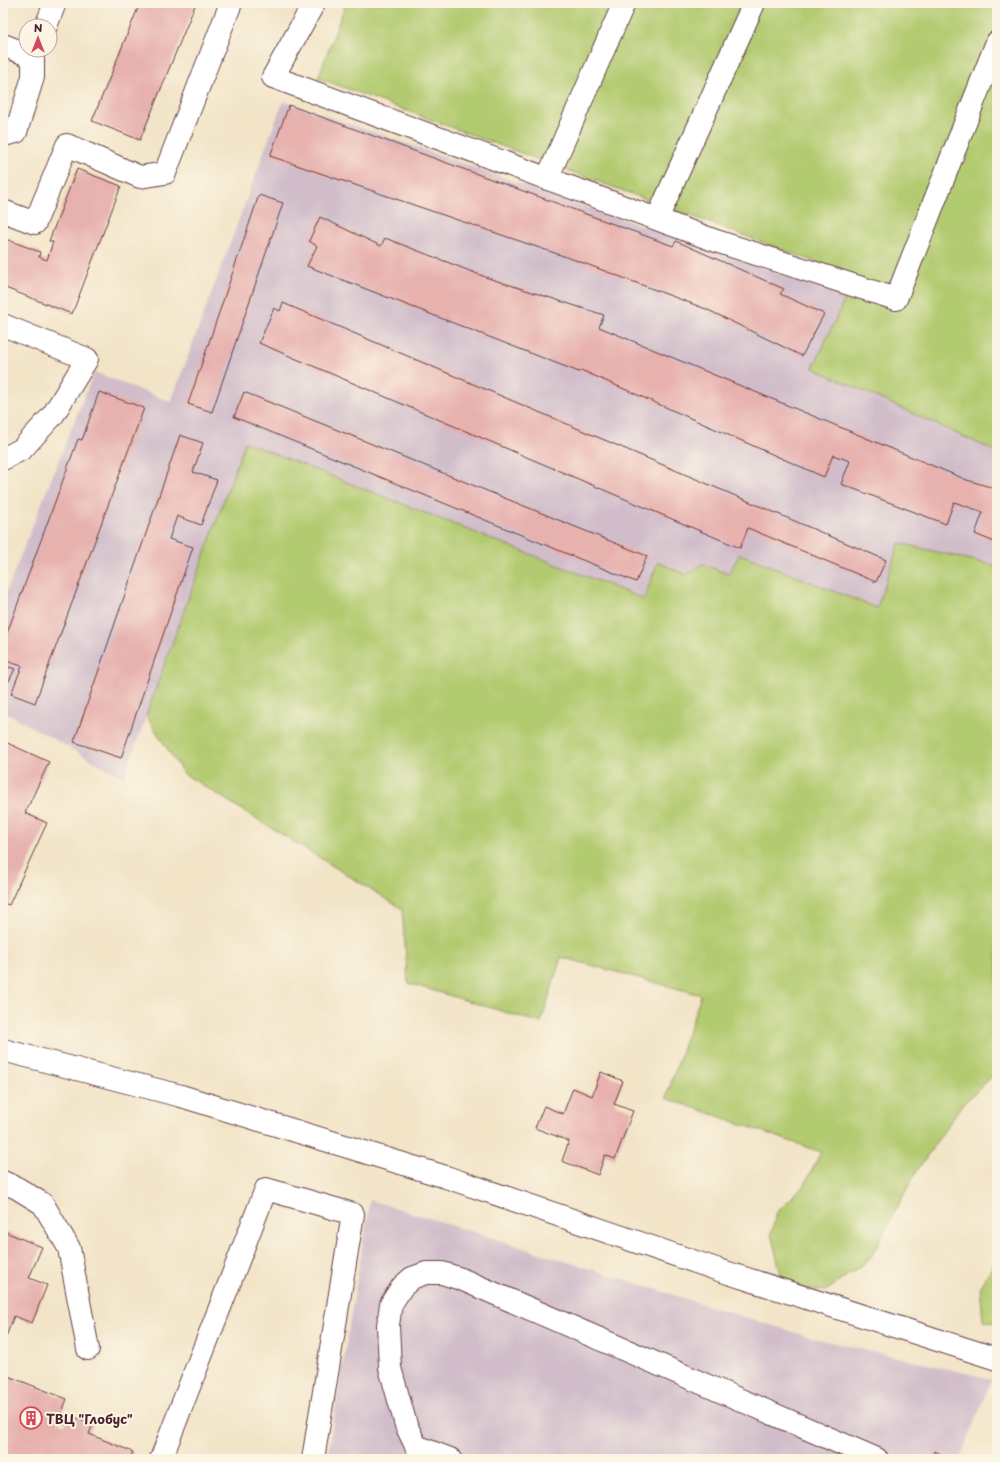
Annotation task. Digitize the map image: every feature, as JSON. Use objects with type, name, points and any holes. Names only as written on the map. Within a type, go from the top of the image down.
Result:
[{"type":"lane","points":[[49,18],[55,3]]},
{"type":"lane","points":[[3,211],[35,223],[67,145],[140,176],[165,173],[231,3]]},
{"type":"lane","points":[[314,3],[272,77],[716,241],[896,299],[997,42]]},
{"type":"lane","points":[[547,179],[624,3]]},
{"type":"lane","points":[[657,219],[754,3]]},
{"type":"lane","points":[[3,45],[18,49]]},
{"type":"lane","points":[[3,135],[16,132],[33,77],[35,58]]},
{"type":"lane","points":[[3,325],[87,359],[53,415],[22,449],[3,459]]},
{"type":"lane","points":[[3,1050],[181,1096],[431,1173],[722,1271],[997,1358]]},
{"type":"lane","points":[[3,1182],[18,1188],[43,1204],[69,1248],[88,1349]]},
{"type":"lane","points":[[161,1459],[266,1189],[353,1214],[313,1459]]},
{"type":"lane","points":[[450,1459],[416,1446],[406,1425],[390,1368],[388,1325],[391,1304],[407,1282],[412,1278],[426,1273],[442,1273],[461,1279],[876,1459]]},
{"type":"shaded area","points":[[283,101],[846,297],[814,368],[997,452],[997,566],[899,543],[877,608],[741,555],[728,574],[702,564],[645,599],[245,442],[124,778],[3,711],[3,600],[94,372],[171,402]]},
{"type":"shaded area","points":[[370,1200],[809,1337],[992,1379],[960,1459],[327,1459]]},
{"type":"green space","points":[[346,3],[997,3],[997,452],[813,368],[846,297],[848,274],[318,78]]},
{"type":"green space","points":[[245,442],[644,599],[658,562],[686,575],[702,564],[728,574],[740,554],[877,608],[899,543],[997,566],[997,1072],[961,1106],[916,1172],[870,1259],[826,1291],[804,1289],[782,1279],[771,1234],[777,1212],[805,1184],[821,1152],[666,1098],[701,995],[561,957],[541,1023],[408,983],[402,909],[183,773],[146,716]]},
{"type":"green space","points":[[997,1259],[997,1324],[983,1321],[980,1286]]},
{"type":"building","points":[[140,3],[196,3],[140,140],[92,121]]},
{"type":"building","points":[[289,105],[673,246],[676,241],[784,289],[780,294],[824,314],[802,356],[706,309],[581,262],[270,156]]},
{"type":"building","points":[[77,169],[121,186],[72,314],[3,287],[3,238],[40,252],[39,257],[47,260],[53,242],[49,241]]},
{"type":"building","points":[[259,195],[283,203],[212,412],[188,404]]},
{"type":"building","points":[[320,217],[381,246],[385,238],[488,278],[604,315],[599,327],[967,480],[997,489],[997,543],[975,534],[983,512],[954,502],[946,524],[841,484],[850,461],[833,455],[824,477],[581,370],[579,372],[307,266],[317,246],[309,241]]},
{"type":"building","points":[[283,303],[886,560],[876,582],[748,528],[740,548],[259,343],[274,308],[280,311]]},
{"type":"building","points":[[99,392],[144,408],[35,703],[11,694],[22,666],[3,660],[3,644],[78,439],[82,440]]},
{"type":"building","points":[[244,392],[647,556],[636,582],[234,417]]},
{"type":"building","points":[[180,435],[203,443],[193,472],[217,480],[201,525],[177,516],[169,539],[193,547],[121,758],[74,742]]},
{"type":"building","points":[[3,665],[15,669],[9,681],[3,679]]},
{"type":"building","points":[[3,741],[49,762],[25,813],[47,823],[9,905],[3,903]]},
{"type":"building","points":[[601,1072],[623,1081],[614,1104],[633,1111],[615,1159],[605,1155],[598,1175],[562,1161],[569,1141],[535,1128],[544,1106],[563,1114],[573,1088],[592,1096]]},
{"type":"building","points":[[3,1231],[42,1247],[29,1278],[47,1285],[32,1323],[14,1316],[3,1344]]},
{"type":"building","name":"ТВЦ \"Глобус\"","points":[[3,1374],[67,1399],[58,1422],[65,1425],[69,1415],[93,1424],[89,1434],[133,1452],[130,1459],[3,1459]]},
{"type":"building","points":[[934,1451],[951,1459],[931,1459]]},
{"type":"place","name":"ТВЦ \"Глобус\"","points":[[31,1418]]}]
